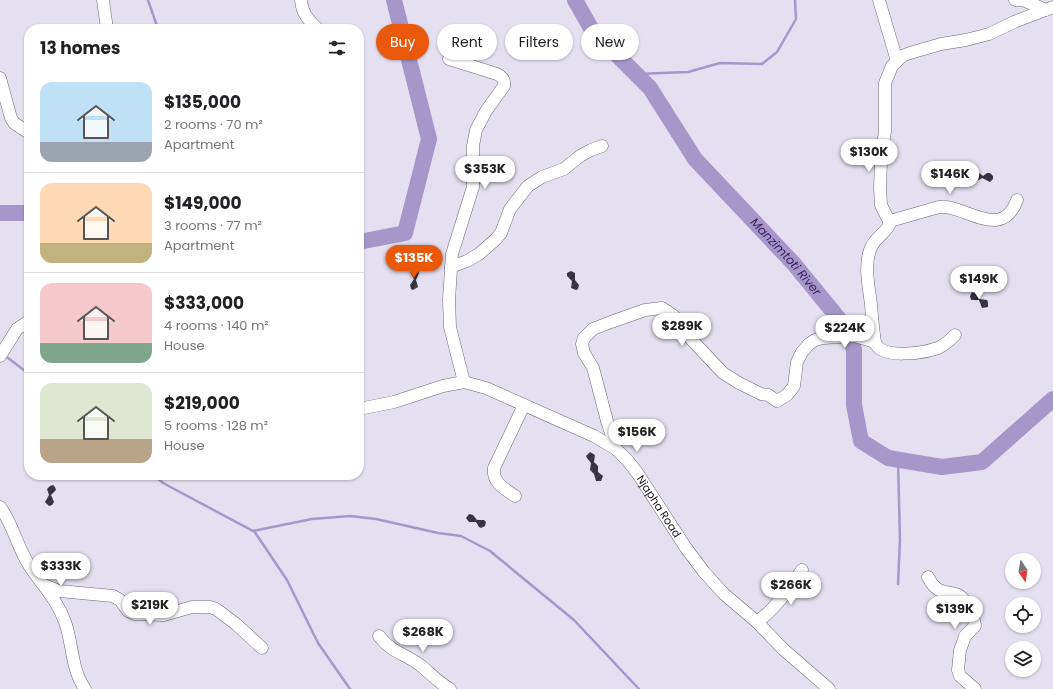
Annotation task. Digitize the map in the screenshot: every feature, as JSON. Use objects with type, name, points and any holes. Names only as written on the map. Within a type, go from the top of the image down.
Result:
[{"type":"street","points":[[104,0],[106,24]]},
{"type":"street","points":[[301,0],[302,9],[306,17],[313,24]]},
{"type":"street","points":[[879,0],[897,61]]},
{"type":"street","points":[[1015,0],[1024,0],[1050,9]]},
{"type":"street","points":[[955,335],[938,348],[913,353],[898,353],[882,350],[876,346],[867,274],[868,258],[873,243],[889,227],[890,221],[881,205],[881,160],[885,131],[885,83],[888,74],[902,56],[922,49],[989,34],[1014,22],[1050,9]]},
{"type":"street","points":[[452,60],[497,74],[502,77],[505,82],[504,86],[486,111],[476,130],[473,146],[473,187],[452,254],[449,300],[450,328],[464,382]]},
{"type":"street","points":[[0,78],[11,118],[14,123],[24,130]]},
{"type":"street","points":[[451,268],[479,254],[495,240],[501,233],[510,209],[528,186],[542,177],[564,169],[580,156],[602,146]]},
{"type":"street","points":[[890,221],[939,207],[946,207],[986,219],[1001,219],[1011,213],[1018,200]]},
{"type":"street","points":[[616,449],[593,368],[583,348],[584,338],[593,329],[645,310],[662,308],[674,316],[690,338],[723,372],[739,384],[761,394],[768,395],[777,401],[786,395],[794,386],[796,380],[797,362],[806,348],[815,340],[855,336],[875,342]]},
{"type":"street","points":[[0,356],[17,329],[24,324]]},
{"type":"street","name":"Njapha Road","points":[[364,408],[394,402],[443,386],[464,382],[486,388],[594,436],[616,449],[638,474],[686,548],[704,572],[724,594],[757,622],[783,649],[829,689]]},
{"type":"street","points":[[515,496],[496,481],[494,473],[497,462],[524,405]]},
{"type":"street","points":[[0,507],[8,518],[28,564],[53,597],[65,622],[78,676],[85,689]]},
{"type":"street","points":[[757,622],[768,614],[777,604],[802,570]]},
{"type":"street","points":[[928,577],[934,588],[954,594],[964,600],[974,620],[975,626],[965,636],[960,650],[958,672],[960,676],[976,689]]},
{"type":"street","points":[[44,585],[59,591],[113,596],[120,600],[128,611],[134,614],[164,615],[192,607],[210,607],[216,609],[236,624],[262,648]]},
{"type":"street","points":[[379,636],[390,648],[420,665],[433,677],[450,689]]},
{"type":"building","points":[[975,173],[979,173],[983,176],[990,173],[993,176],[993,179],[990,182],[982,178],[975,181],[972,177]]},
{"type":"building","points":[[414,269],[418,270],[419,273],[416,280],[418,287],[413,290],[411,289],[410,285],[414,279],[410,272]]},
{"type":"building","points":[[571,271],[575,273],[575,280],[579,285],[578,289],[576,290],[571,288],[572,281],[567,276],[567,273]]},
{"type":"building","points":[[972,292],[977,294],[979,299],[987,300],[988,307],[982,308],[979,300],[971,300],[970,296]]},
{"type":"building","points":[[590,452],[595,455],[594,462],[598,466],[598,472],[603,476],[601,481],[596,481],[594,474],[590,470],[591,463],[586,456]]},
{"type":"building","points":[[53,485],[56,490],[51,495],[54,502],[49,506],[45,502],[49,495],[47,489]]},
{"type":"building","points":[[469,514],[473,515],[477,520],[484,520],[486,522],[485,526],[481,528],[476,522],[469,522],[466,518]]},
{"type":"waterway","points":[[148,0],[156,24]]},
{"type":"waterway","name":"Manzimtoti River","points":[[364,241],[405,233],[429,139],[394,0]]},
{"type":"waterway","name":"Manzimtoti River","points":[[575,0],[592,30],[650,88],[695,159],[794,264],[839,319],[854,349],[854,405],[861,441],[888,458],[942,467],[982,462],[1053,399]]},
{"type":"waterway","points":[[636,74],[688,72],[720,63],[762,64],[777,52],[796,19],[795,0]]},
{"type":"waterway","name":"Manzimtoti River","points":[[0,213],[24,213]]},
{"type":"waterway","points":[[8,358],[24,370]]},
{"type":"waterway","points":[[898,460],[900,540],[898,584]]},
{"type":"waterway","points":[[160,480],[253,531],[312,519],[350,516],[376,519],[438,533],[461,536],[490,551],[574,620],[639,689]]},
{"type":"waterway","points":[[254,531],[287,580],[318,643],[350,689]]}]
